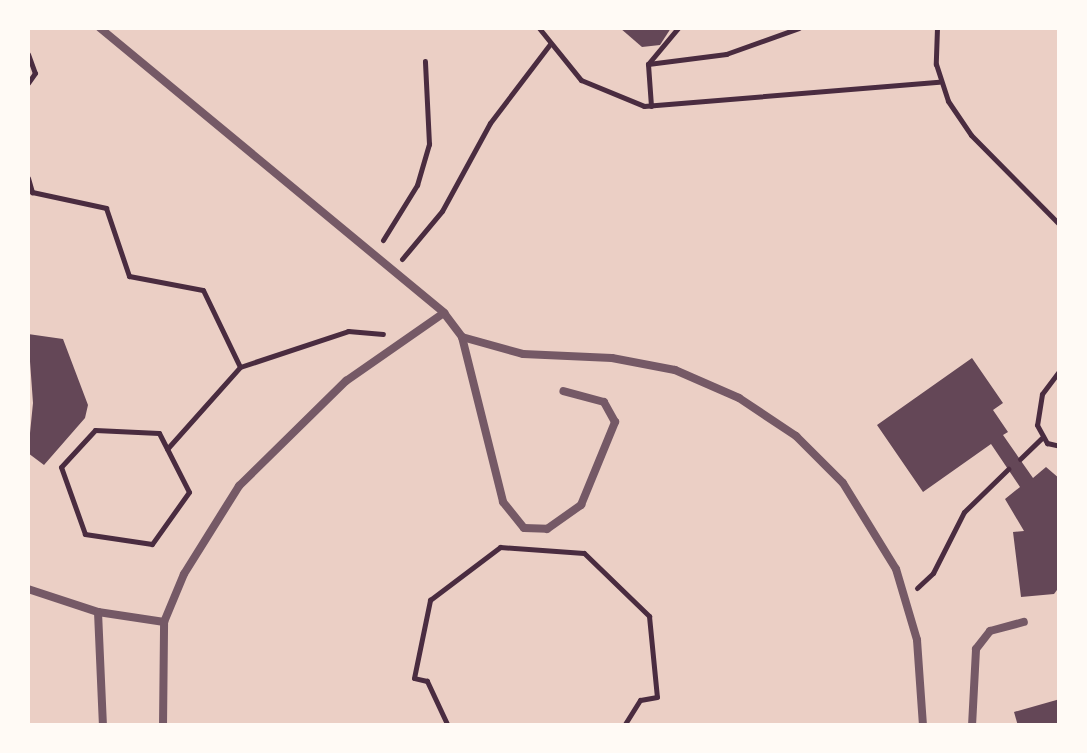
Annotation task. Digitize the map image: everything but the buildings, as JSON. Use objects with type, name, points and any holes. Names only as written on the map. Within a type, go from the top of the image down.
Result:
[{"type":"lane","points":[[100,28],[444,314],[462,337],[503,502],[524,528],[547,529],[581,506],[615,422],[604,402],[563,391]]},
{"type":"lane","points":[[163,726],[164,622],[184,574],[238,486],[304,417],[444,314]]},
{"type":"lane","points":[[462,337],[522,354],[640,362],[739,398],[796,436],[843,483],[881,539],[905,594],[922,676],[923,726]]},
{"type":"lane","points":[[28,589],[98,612],[164,622]]},
{"type":"lane","points":[[98,612],[103,726]]},
{"type":"lane","points":[[972,726],[976,649],[990,632],[1024,622]]},
{"type":"path","points":[[540,28],[594,90],[650,106],[940,82]]},
{"type":"path","points":[[650,106],[648,64],[678,28]]},
{"type":"path","points":[[648,64],[726,54],[799,28]]},
{"type":"path","points":[[937,28],[940,82],[971,135],[1060,224]]},
{"type":"path","points":[[390,270],[442,211],[490,123],[550,44]]},
{"type":"path","points":[[28,54],[34,73],[28,84]]},
{"type":"path","points":[[372,254],[398,222],[421,171],[432,102],[425,61]]},
{"type":"path","points":[[28,178],[32,192],[106,208],[129,276],[203,290],[240,367]]},
{"type":"path","points":[[167,449],[240,367],[348,330],[406,340]]},
{"type":"path","points":[[1042,438],[1038,404],[1060,370]]},
{"type":"path","points":[[95,430],[159,433],[167,449],[190,492],[152,544],[85,534],[61,467],[95,430]]},
{"type":"path","points":[[1042,438],[1060,446]]},
{"type":"path","points":[[1020,459],[1042,438]]},
{"type":"path","points":[[905,594],[933,573],[964,512],[1008,470]]},
{"type":"path","points":[[448,726],[427,681],[414,678],[430,600],[500,547],[584,553],[649,616],[657,696],[640,700],[624,726]]},
{"type":"shaded area","points":[[28,28],[1059,28],[1059,725],[28,725]]}]
